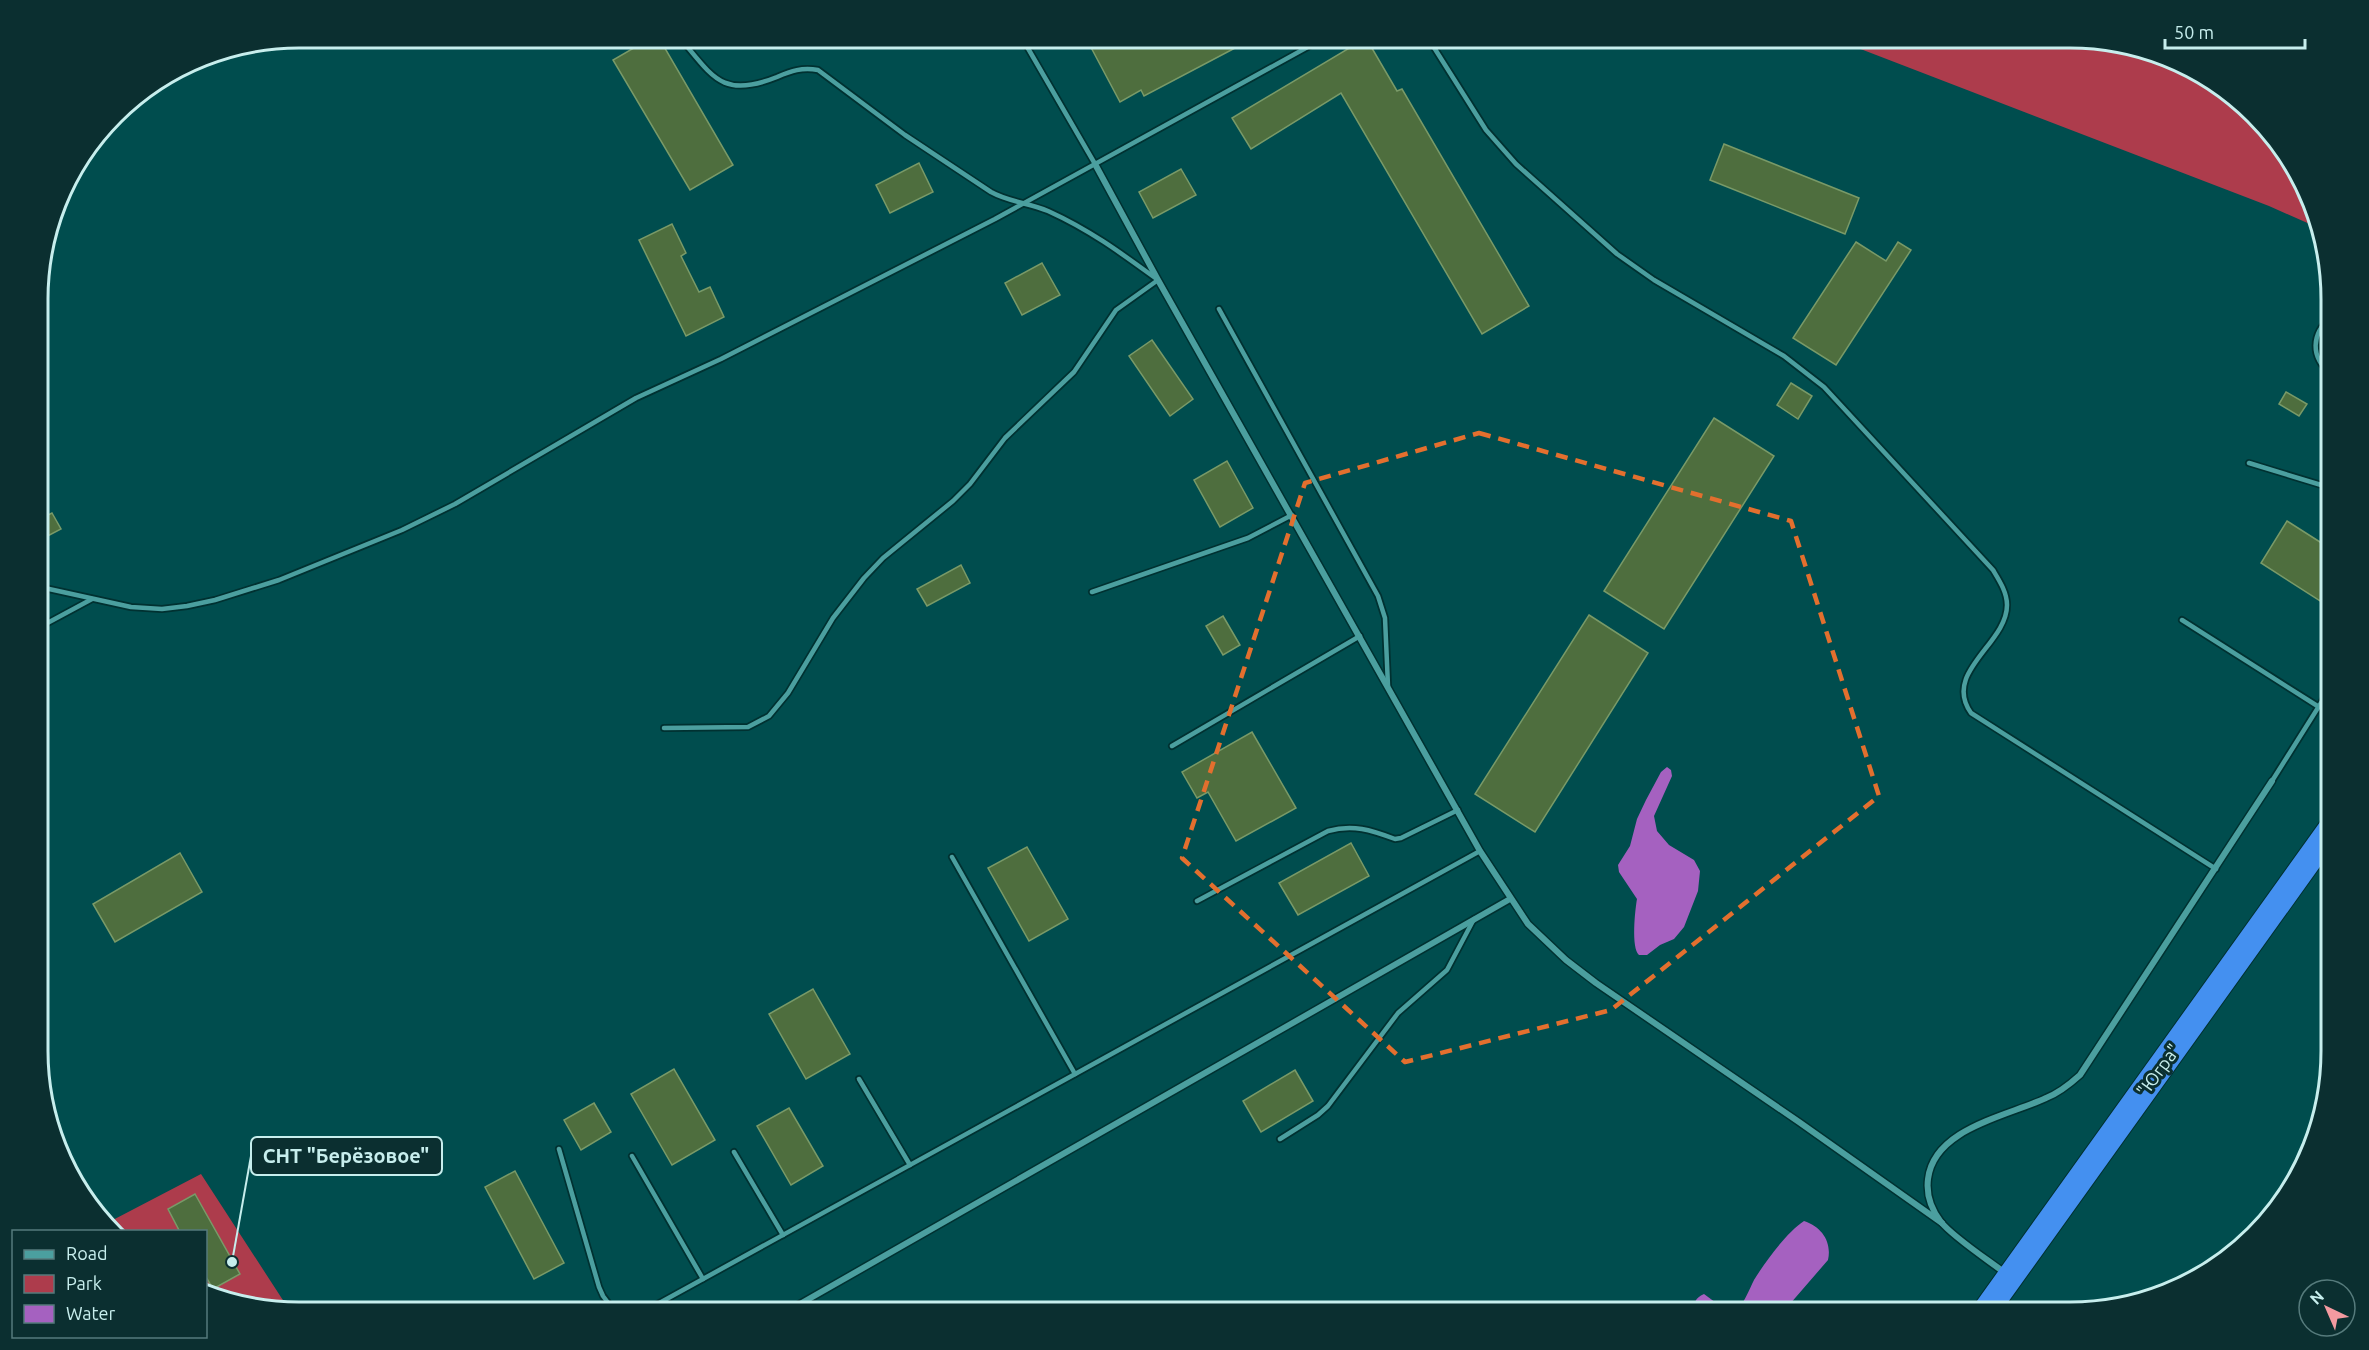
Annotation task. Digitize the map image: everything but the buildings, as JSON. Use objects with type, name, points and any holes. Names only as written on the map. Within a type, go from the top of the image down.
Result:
[{"type":"highway","name":"\"Югра\"","points":[[1992,1302],[2321,843]]},
{"type":"street","points":[[1095,164],[1480,851],[1528,924],[1588,978],[1790,1115],[1942,1223],[2010,1277]]},
{"type":"street","points":[[1942,1223],[1930,1205],[1927,1189],[1929,1173],[1935,1157],[1963,1132],[2047,1098],[2080,1075],[2272,781]]},
{"type":"street","points":[[804,1302],[1510,899]]},
{"type":"lane","points":[[664,728],[748,727],[770,716],[788,693],[834,618],[864,578],[970,484],[1005,438],[1074,372],[1116,310],[1158,280],[1097,235],[1024,202],[1005,199],[991,192],[905,135],[818,70],[795,69],[753,86],[736,87],[724,83],[709,72],[689,48]]},
{"type":"lane","points":[[1028,48],[1095,164]]},
{"type":"lane","points":[[48,588],[131,607],[162,609],[215,600],[279,580],[402,530],[455,504],[636,398],[822,309],[995,219],[1306,48]]},
{"type":"lane","points":[[1434,48],[1486,130],[1516,164],[1617,254],[1654,280],[1784,356],[1810,375],[1824,387],[1993,570],[2002,586],[2007,605],[2002,624],[1966,677],[1962,690],[1964,704],[1971,713],[2216,868]]},
{"type":"lane","points":[[1219,309],[1378,596],[1385,618],[1388,686]]},
{"type":"lane","points":[[2321,328],[2316,334],[2314,346],[2321,362]]},
{"type":"lane","points":[[2249,462],[2321,485]]},
{"type":"lane","points":[[1092,592],[1248,538],[1292,515]]},
{"type":"lane","points":[[48,623],[92,599]]},
{"type":"lane","points":[[2182,620],[2319,706]]},
{"type":"lane","points":[[1172,746],[1360,636]]},
{"type":"lane","points":[[2272,781],[2321,703]]},
{"type":"lane","points":[[1197,901],[1328,831],[1354,826],[1401,838],[1458,810]]},
{"type":"lane","points":[[661,1302],[1480,851]]},
{"type":"lane","points":[[952,857],[1075,1074]]},
{"type":"lane","points":[[1280,1139],[1328,1106],[1398,1013],[1447,970],[1475,919]]},
{"type":"lane","points":[[859,1079],[910,1165]]},
{"type":"lane","points":[[559,1149],[599,1287],[608,1302]]},
{"type":"lane","points":[[734,1152],[783,1235]]},
{"type":"lane","points":[[632,1156],[703,1279]]},
{"type":"highlighted area","points":[[1479,433],[1791,521],[1879,796],[1611,1010],[1405,1062],[1182,858],[1305,483]]},
{"type":"green space","points":[[1858,48],[2070,48],[2103,50],[2151,61],[2210,90],[2248,121],[2279,159],[2295,188],[2309,224],[2269,206]]},
{"type":"green space","points":[[201,1174],[284,1301],[250,1297],[207,1285],[207,1230],[122,1230],[113,1220]]},
{"type":"water","points":[[1667,767],[1671,770],[1672,776],[1654,816],[1657,831],[1669,845],[1694,860],[1700,871],[1698,891],[1684,927],[1674,939],[1660,945],[1647,955],[1639,955],[1634,937],[1637,899],[1619,872],[1618,865],[1630,846],[1637,819],[1646,800],[1661,772]]},
{"type":"water","points":[[1804,1221],[1821,1231],[1827,1241],[1828,1260],[1792,1302],[1743,1302],[1770,1256]]},
{"type":"water","points":[[1704,1294],[1715,1302],[1695,1302]]},
{"type":"place","name":"СНТ \"Берёзовое\"","points":[[232,1262]]}]
